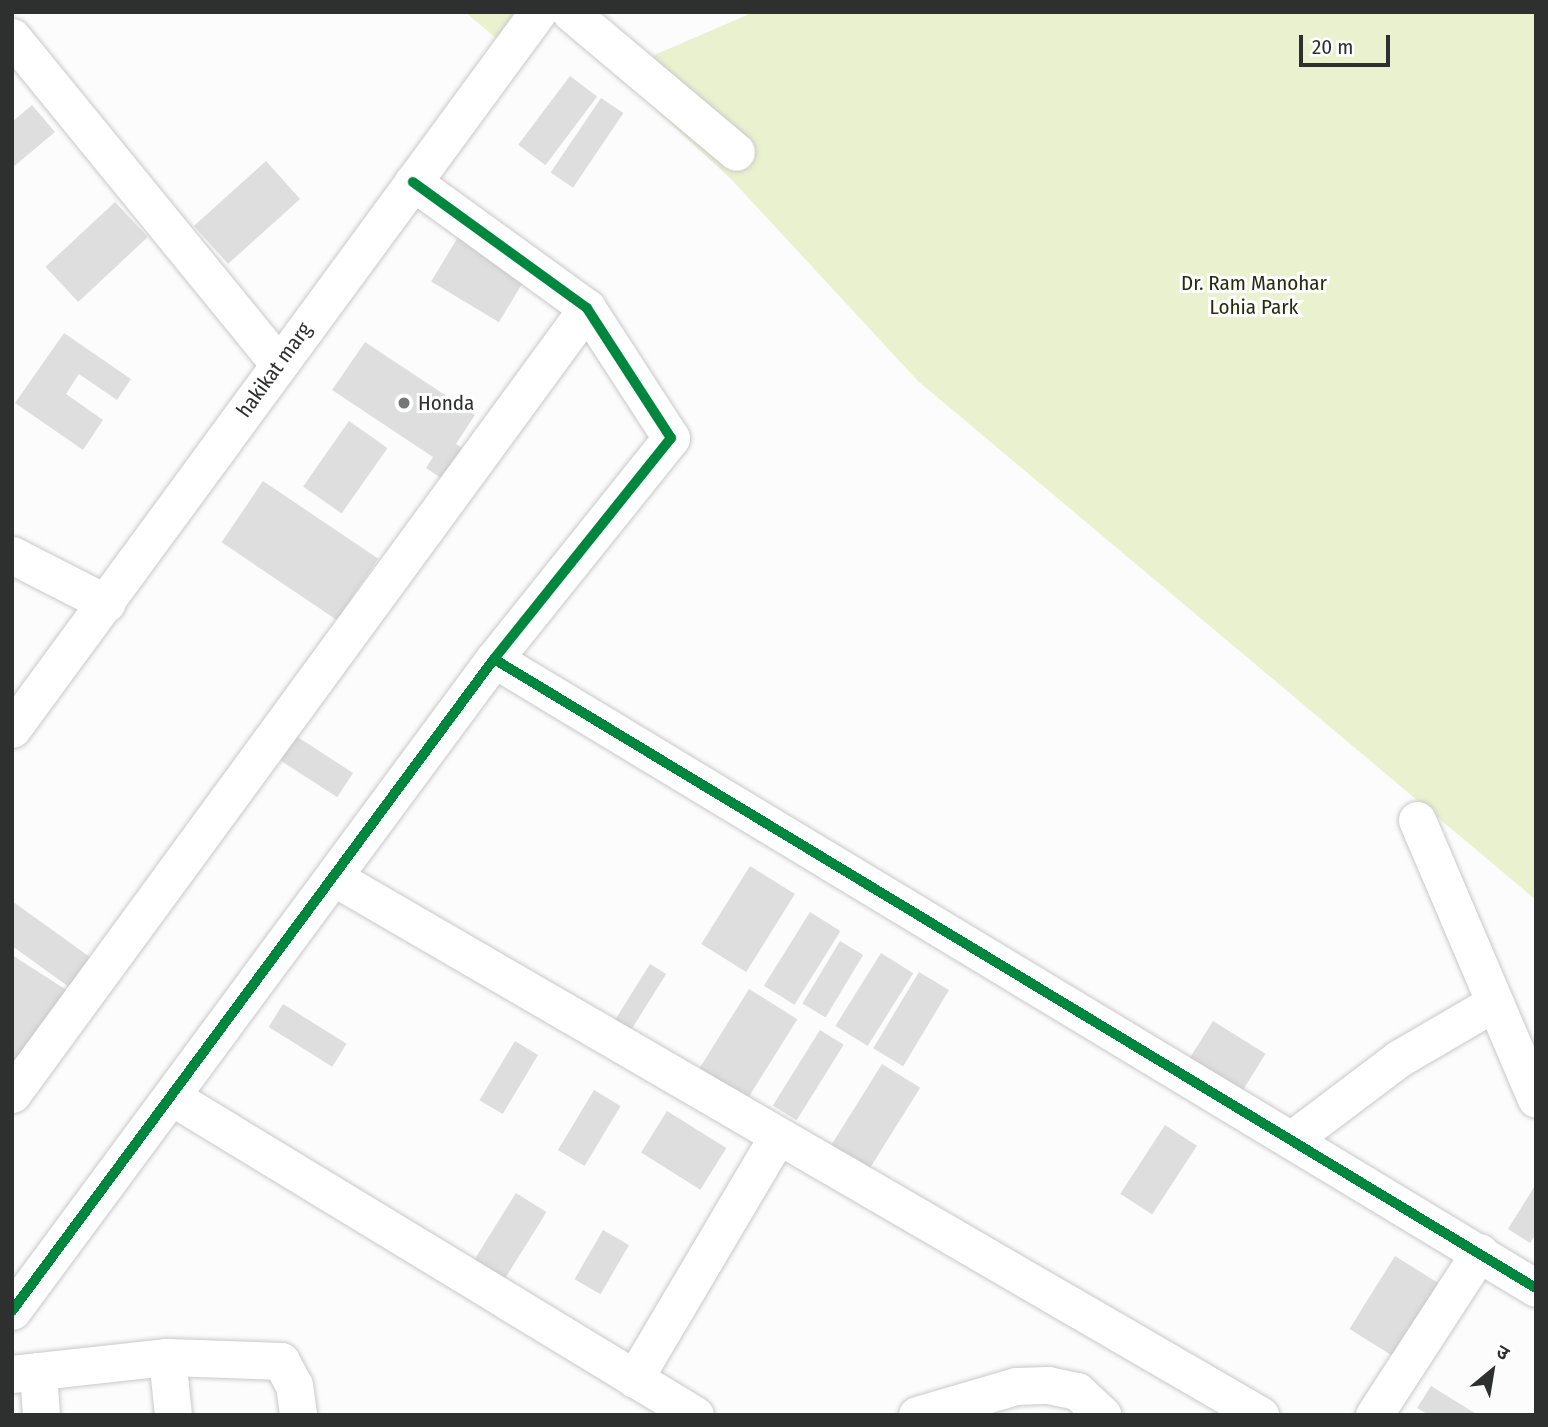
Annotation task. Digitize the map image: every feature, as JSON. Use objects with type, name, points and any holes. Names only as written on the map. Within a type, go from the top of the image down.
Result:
[{"type":"street","name":"hakikat marg","points":[[12,729],[538,12]]},
{"type":"street","points":[[570,12],[736,152]]},
{"type":"street","points":[[12,37],[279,364]]},
{"type":"street","points":[[12,1311],[335,878],[494,659],[671,438],[587,309],[413,181]]},
{"type":"street","points":[[12,1094],[587,309]]},
{"type":"street","points":[[12,555],[106,603]]},
{"type":"street","points":[[494,659],[1536,1288]]},
{"type":"street","points":[[1417,820],[1536,1099]]},
{"type":"street","points":[[335,878],[1260,1415]]},
{"type":"street","points":[[1290,1140],[1398,1059],[1494,1003]]},
{"type":"street","points":[[172,1097],[695,1415]]},
{"type":"street","points":[[634,1379],[777,1136]]},
{"type":"street","points":[[1374,1415],[1480,1252]]},
{"type":"street","points":[[167,1357],[173,1415]]},
{"type":"street","points":[[41,1415],[25,1372],[167,1357],[281,1362],[294,1385],[298,1415]]},
{"type":"street","points":[[917,1415],[1016,1385],[1048,1385],[1077,1391],[1103,1415]]},
{"type":"green space","points":[[465,12],[515,12],[497,39]]},
{"type":"green space","name":"Dr. Ram Manohar Lohia Park","points":[[754,12],[1536,12],[1536,900],[918,381],[731,179],[615,72]]},
{"type":"building","points":[[570,76],[597,96],[545,165],[518,145]]},
{"type":"building","points":[[601,98],[623,113],[573,188],[551,173]]},
{"type":"building","points":[[32,105],[55,132],[12,168],[12,122]]},
{"type":"building","points":[[266,161],[300,199],[228,264],[194,226]]},
{"type":"building","points":[[115,202],[148,237],[78,302],[46,267]]},
{"type":"building","points":[[458,237],[526,278],[499,322],[431,282]]},
{"type":"building","points":[[64,333],[131,379],[117,400],[79,374],[66,394],[103,420],[83,450],[15,403]]},
{"type":"building","name":"Honda","points":[[365,342],[475,415],[456,444],[471,454],[450,484],[426,468],[433,457],[332,390]]},
{"type":"building","points":[[349,421],[388,448],[342,513],[303,487]]},
{"type":"building","points":[[263,481],[378,559],[337,620],[222,542]]},
{"type":"building","points":[[296,736],[353,773],[337,797],[280,760]]},
{"type":"building","points":[[750,866],[795,894],[746,972],[701,944]]},
{"type":"building","points":[[12,901],[101,965],[79,994],[12,946]]},
{"type":"building","points":[[810,912],[841,931],[794,1005],[764,986]]},
{"type":"building","points":[[840,941],[863,955],[826,1017],[802,1004]]},
{"type":"building","points":[[881,953],[913,973],[868,1046],[835,1026]]},
{"type":"building","points":[[12,955],[68,991],[12,1074]]},
{"type":"building","points":[[650,964],[666,974],[626,1039],[610,1028]]},
{"type":"building","points":[[919,972],[949,990],[903,1066],[873,1048]]},
{"type":"building","points":[[749,989],[797,1019],[743,1106],[695,1076]]},
{"type":"building","points":[[283,1004],[347,1044],[332,1067],[269,1027]]},
{"type":"building","points":[[1213,1021],[1266,1054],[1236,1101],[1183,1068]]},
{"type":"building","points":[[820,1030],[844,1045],[797,1120],[773,1105]]},
{"type":"building","points":[[515,1041],[538,1055],[503,1114],[479,1100]]},
{"type":"building","points":[[882,1064],[920,1088],[863,1179],[825,1155]]},
{"type":"building","points":[[594,1090],[621,1106],[585,1166],[558,1150]]},
{"type":"building","points":[[667,1111],[726,1148],[700,1190],[641,1153]]},
{"type":"building","points":[[1165,1125],[1197,1146],[1152,1214],[1120,1194]]},
{"type":"building","points":[[1536,1184],[1536,1234],[1530,1243],[1508,1229]]},
{"type":"building","points":[[516,1193],[547,1212],[500,1287],[469,1268]]},
{"type":"building","points":[[603,1230],[629,1245],[600,1294],[574,1279]]},
{"type":"building","points":[[1395,1256],[1442,1285],[1396,1358],[1349,1329]]},
{"type":"building","points":[[1431,1386],[1478,1415],[1429,1415],[1417,1408]]},
{"type":"cycle path","points":[[12,1311],[494,659],[671,438],[587,308],[413,182]]},
{"type":"cycle path","points":[[494,659],[1536,1288]]},
{"type":"place","name":"Honda","points":[[404,403]]}]
